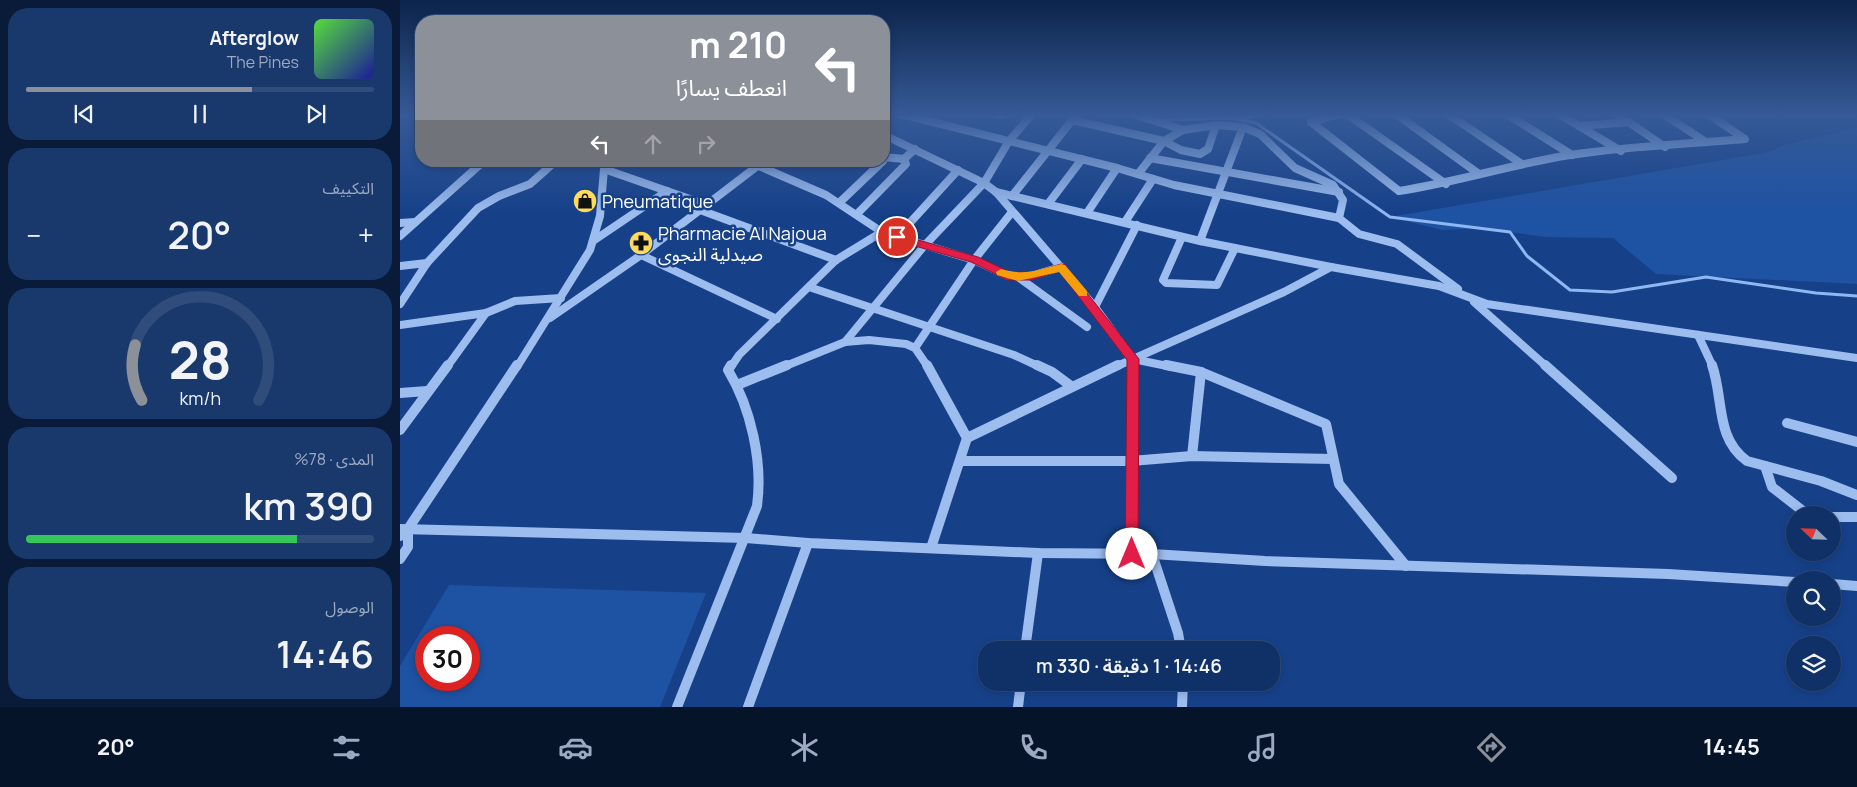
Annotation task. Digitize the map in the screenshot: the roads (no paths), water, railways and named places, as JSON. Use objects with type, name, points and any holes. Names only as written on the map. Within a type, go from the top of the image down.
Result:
[{"type":"street","points":[[911,147],[984,183],[996,192],[1095,307],[1133,359],[1132,554]]},
{"type":"street","points":[[845,342],[924,246],[984,183],[1005,147]]},
{"type":"street","points":[[1031,147],[1219,195],[1339,218],[1359,234],[1397,244],[1471,299],[1672,478]]},
{"type":"street","points":[[1012,196],[1049,147]]},
{"type":"street","points":[[1138,174],[1159,147]]},
{"type":"street","points":[[1175,147],[1200,154],[1209,147]]},
{"type":"street","points":[[1200,241],[1219,195],[1224,172],[1235,147]]},
{"type":"street","points":[[1273,147],[1295,168],[1333,185],[1343,200],[1339,218]]},
{"type":"street","points":[[1343,147],[1399,191],[1446,184],[1522,164],[1572,155],[1665,147]]},
{"type":"street","points":[[1394,147],[1446,184]]},
{"type":"street","points":[[1442,147],[1479,174]]},
{"type":"street","points":[[1497,147],[1522,164]]},
{"type":"street","points":[[1559,147],[1572,155]]},
{"type":"street","points":[[1613,147],[1621,152]]},
{"type":"street","points":[[890,159],[904,159],[915,149]]},
{"type":"street","points":[[1150,158],[1339,192]]},
{"type":"street","points":[[857,214],[906,164],[904,159]]},
{"type":"street","points":[[1048,204],[1082,159]]},
{"type":"street","points":[[400,236],[477,167]]},
{"type":"street","points":[[400,304],[427,263],[478,208],[499,196],[530,184],[549,167]]},
{"type":"street","points":[[403,531],[547,320],[593,241],[601,208],[606,167]]},
{"type":"street","points":[[611,167],[703,208],[836,260]]},
{"type":"street","points":[[547,320],[642,255],[756,167]]},
{"type":"street","points":[[769,167],[839,203],[882,232],[974,260],[1008,276],[1018,278],[1041,274],[1061,267]]},
{"type":"street","points":[[839,203],[876,167]]},
{"type":"street","points":[[1088,213],[1117,168]]},
{"type":"street","points":[[897,237],[958,170]]},
{"type":"street","points":[[1125,222],[1153,179]]},
{"type":"street","points":[[593,241],[666,191]]},
{"type":"street","points":[[996,192],[1200,241],[1439,286],[1488,304],[1857,358]]},
{"type":"street","points":[[915,348],[931,327],[974,260],[1012,212]]},
{"type":"street","points":[[400,223],[415,222]]},
{"type":"street","points":[[1095,307],[1137,225]]},
{"type":"street","points":[[677,707],[746,538],[757,506],[760,484],[752,427],[737,385],[728,370],[836,260],[882,232]]},
{"type":"street","points":[[1182,237],[1163,280],[1166,283],[1217,285],[1235,248]]},
{"type":"street","points":[[642,255],[777,318]]},
{"type":"street","points":[[400,266],[427,263]]},
{"type":"street","points":[[967,438],[1071,386],[1284,292],[1332,267]]},
{"type":"street","points":[[1018,278],[1087,327]]},
{"type":"street","points":[[809,287],[1014,355],[1052,372],[1071,386]]},
{"type":"street","points":[[400,325],[486,314],[515,301],[561,298]]},
{"type":"street","points":[[400,430],[427,391],[486,314]]},
{"type":"street","points":[[1698,335],[1713,367],[1724,435],[1738,456],[1765,466],[1821,481],[1857,495]]},
{"type":"street","points":[[737,385],[845,342],[869,340],[906,344],[915,348],[922,356],[967,438],[931,548]]},
{"type":"street","points":[[1133,359],[1201,372],[1326,424],[1339,484],[1406,566]]},
{"type":"street","points":[[1192,456],[1201,372]]},
{"type":"street","points":[[400,393],[427,391]]},
{"type":"street","points":[[1787,422],[1857,442]]},
{"type":"street","points":[[960,461],[1131,461],[1192,456],[1333,459]]},
{"type":"street","points":[[1765,466],[1772,487],[1796,506]]},
{"type":"street","points":[[1841,517],[1857,517]]},
{"type":"street","points":[[403,531],[746,538],[808,543],[1038,553],[1152,554],[1406,566],[1668,574],[1786,581]]},
{"type":"street","points":[[400,559],[408,547],[403,531]]},
{"type":"street","points":[[748,707],[808,543]]},
{"type":"street","points":[[1026,641],[1038,553]]},
{"type":"street","points":[[1152,554],[1179,641]]},
{"type":"street","points":[[1841,585],[1857,586]]},
{"type":"street","points":[[1018,707],[1020,691]]},
{"type":"street","points":[[1182,707],[1183,691]]},
{"type":"waterway","points":[[1290,147],[1390,217],[1510,232],[1527,256],[1570,290],[1612,292],[1706,277],[1816,293],[1857,296]]},
{"type":"place","name":"Pneumatique","points":[[585,201]]},
{"type":"place","name":"Pharmacie Al Najoua صيدلية النجوى","points":[[641,243]]}]
